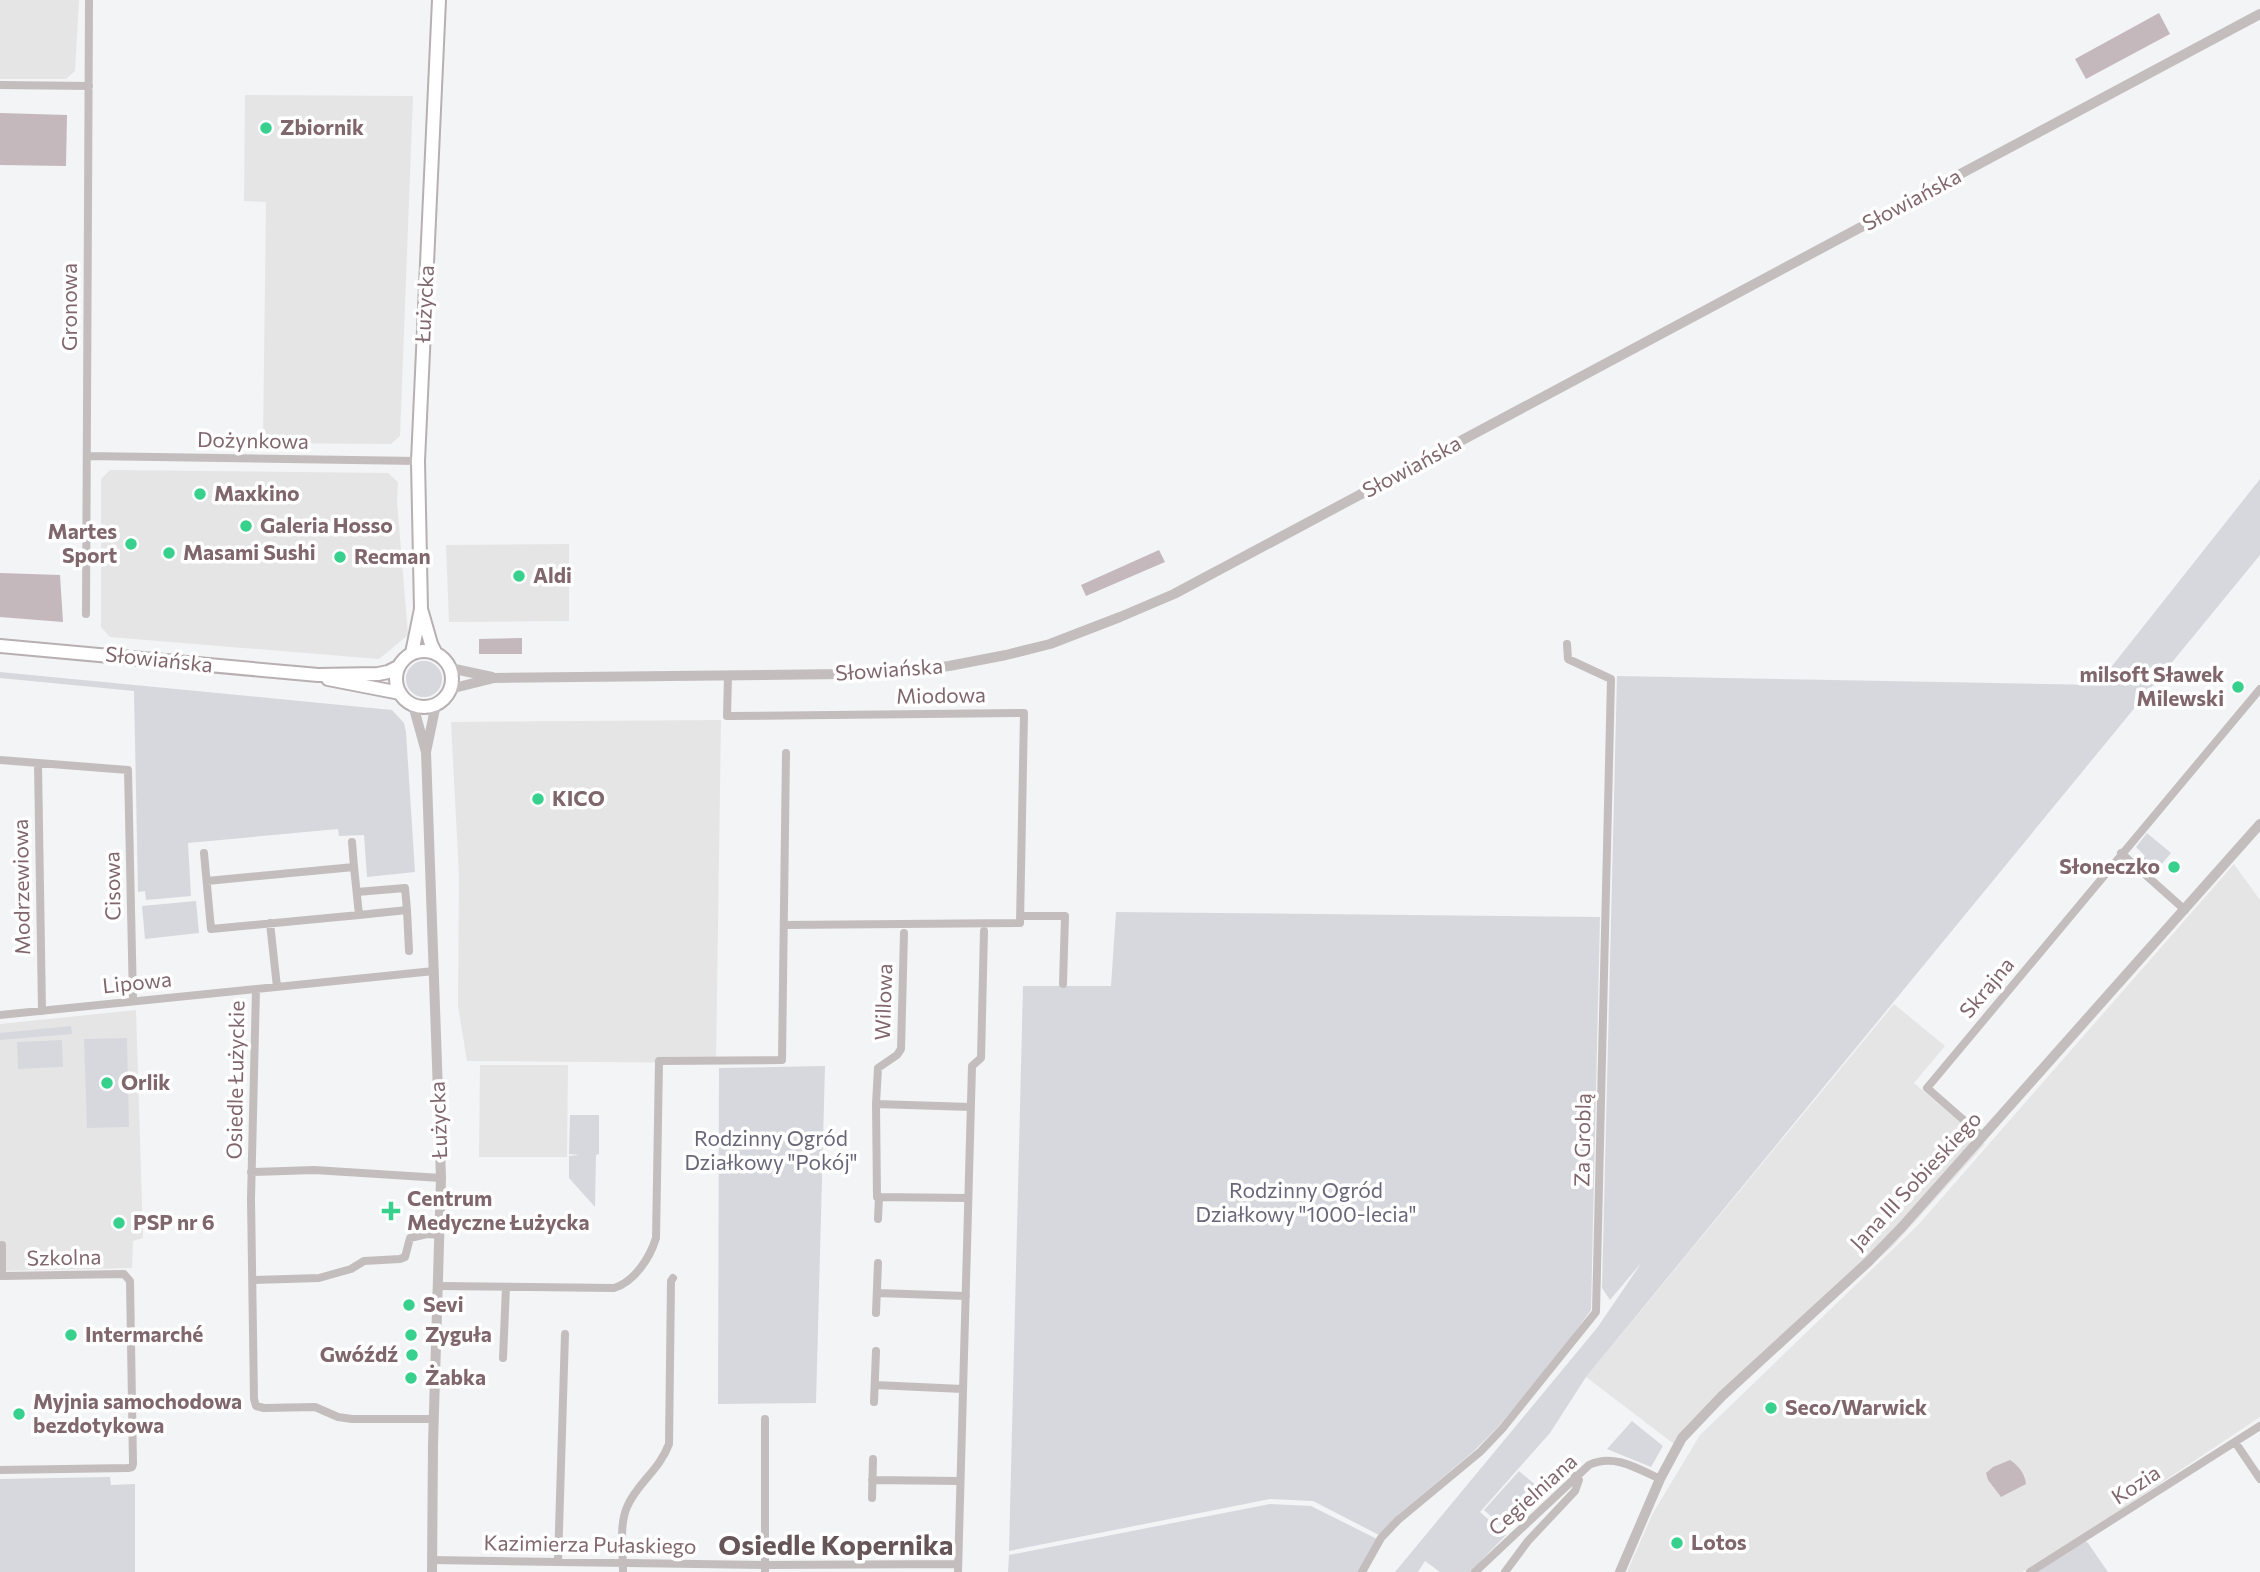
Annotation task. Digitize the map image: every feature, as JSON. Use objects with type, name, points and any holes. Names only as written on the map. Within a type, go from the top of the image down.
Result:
[{"type":"main road","name":"Łużycka","points":[[412,653],[421,608],[418,460],[439,0]]},
{"type":"main road","name":"Łużycka","points":[[421,608],[436,654]]},
{"type":"main road","name":"Słowiańska","points":[[0,646],[318,676],[378,674],[398,667]]},
{"type":"main road","points":[[424,651],[436,654],[442,657],[450,668],[450,689],[436,704],[413,705],[400,693],[396,680],[398,667],[412,653],[424,651]]},
{"type":"main road","name":"Słowiańska","points":[[318,676],[400,693]]},
{"type":"street","name":"Gronowa","points":[[86,614],[89,0]]},
{"type":"street","name":"Słowiańska","points":[[450,668],[494,678],[876,673],[963,664],[1050,643],[1174,594],[2260,14]]},
{"type":"street","points":[[0,85],[89,86]]},
{"type":"street","name":"Dożynkowa","points":[[88,456],[418,460]]},
{"type":"street","name":"Za Groblą","points":[[1362,1572],[1381,1538],[1398,1520],[1480,1452],[1502,1429],[1596,1312],[1611,679],[1568,659],[1567,644]]},
{"type":"street","name":"Miodowa","points":[[728,676],[727,716],[1024,713],[1021,916]]},
{"type":"street","name":"Słowiańska","points":[[450,689],[494,678]]},
{"type":"street","name":"Skrajna","points":[[1983,1137],[1927,1088],[2260,689]]},
{"type":"street","name":"Łużycka","points":[[426,751],[436,704]]},
{"type":"street","name":"Łużycka","points":[[413,705],[426,751],[441,1178],[433,1419],[432,1566]]},
{"type":"street","points":[[438,1286],[614,1288],[623,1285],[652,1251],[656,1238],[659,1061],[782,1060],[786,753]]},
{"type":"street","points":[[0,760],[38,764]]},
{"type":"street","name":"Cisowa","points":[[38,764],[128,770],[133,1001]]},
{"type":"street","name":"Modrzewiowa","points":[[38,764],[42,1011]]},
{"type":"street","name":"Jana III Sobieskiego","points":[[1620,1572],[1675,1449],[1695,1423],[1884,1246],[2260,824]]},
{"type":"street","points":[[352,842],[359,915]]},
{"type":"street","points":[[204,853],[211,929],[407,910]]},
{"type":"street","points":[[2122,853],[2185,910]]},
{"type":"street","points":[[207,881],[354,867]]},
{"type":"street","points":[[357,892],[405,888],[409,951]]},
{"type":"street","points":[[784,925],[1020,923],[1021,916],[1065,916],[1063,984]]},
{"type":"street","points":[[271,923],[276,987]]},
{"type":"street","points":[[958,1568],[972,1066],[981,1058],[984,931]]},
{"type":"street","name":"Willowa","points":[[876,1104],[878,1068],[897,1055],[901,1048],[904,933]]},
{"type":"street","name":"Lipowa","points":[[0,1015],[434,971]]},
{"type":"street","name":"Osiedle Łużyckie","points":[[256,989],[251,1172],[256,1406],[315,1407],[338,1417],[352,1419],[433,1419]]},
{"type":"street","points":[[878,1219],[876,1104],[971,1107]]},
{"type":"street","name":"Osiedle Łużyckie","points":[[251,1172],[314,1170],[441,1178]]},
{"type":"street","points":[[879,1197],[967,1198]]},
{"type":"street","points":[[253,1280],[319,1278],[351,1269],[364,1261],[400,1259],[405,1257],[410,1238],[427,1234],[440,1235]]},
{"type":"street","name":"Szkolna","points":[[0,1470],[128,1468],[133,1464],[130,1281],[124,1274],[2,1276],[2,1245]]},
{"type":"street","points":[[876,1313],[877,1263]]},
{"type":"street","points":[[623,1567],[626,1508],[663,1459],[669,1444],[673,1278]]},
{"type":"street","points":[[503,1358],[506,1287]]},
{"type":"street","points":[[877,1293],[966,1296]]},
{"type":"street","points":[[558,1562],[565,1334]]},
{"type":"street","points":[[874,1402],[876,1351]]},
{"type":"street","points":[[875,1385],[963,1389]]},
{"type":"street","points":[[765,1419],[765,1569]]},
{"type":"street","name":"Kozia","points":[[2029,1572],[2260,1426]]},
{"type":"street","points":[[2235,1442],[2260,1479]]},
{"type":"street","points":[[872,1498],[873,1459]]},
{"type":"street","name":"Cegielniana","points":[[1475,1572],[1589,1465],[1607,1460],[1627,1464],[1660,1479]]},
{"type":"street","points":[[1505,1572],[1528,1541],[1575,1491],[1579,1480],[1575,1476]]},
{"type":"street","points":[[872,1480],[960,1481]]},
{"type":"street","name":"Kazimierza Pułaskiego","points":[[432,1566],[558,1562],[623,1567],[958,1568]]},
{"type":"shaded area","points":[[0,0],[79,0],[75,71],[66,79],[0,79]]},
{"type":"shaded area","points":[[2159,13],[2170,34],[2086,79],[2075,59]]},
{"type":"shaded area","points":[[245,95],[413,96],[400,436],[391,444],[263,443],[266,202],[244,201]]},
{"type":"shaded area","points":[[0,113],[67,115],[66,166],[0,165]]},
{"type":"shaded area","points":[[110,470],[388,473],[398,482],[397,501],[408,635],[379,659],[110,637],[101,627],[101,479]]},
{"type":"shaded area","points":[[569,544],[569,621],[449,622],[446,545]]},
{"type":"shaded area","points":[[1159,550],[1165,562],[1086,596],[1081,585]]},
{"type":"shaded area","points":[[0,573],[60,575],[63,622],[0,617]]},
{"type":"shaded area","points":[[522,638],[522,654],[479,654],[479,639]]},
{"type":"shaded area","points":[[721,720],[716,1063],[467,1061],[458,1006],[459,876],[451,722]]},
{"type":"shaded area","points":[[2234,864],[2260,900],[2260,1417],[2083,1535],[2022,1572],[1627,1572],[1653,1513],[1700,1435],[1919,1224]]},
{"type":"shaded area","points":[[1894,1004],[1945,1046],[1914,1083],[1985,1144],[1892,1247],[1801,1323],[1674,1444],[1586,1377]]},
{"type":"shaded area","points":[[136,1010],[143,1238],[133,1241],[132,1268],[0,1271],[0,1024]]},
{"type":"shaded area","points":[[480,1065],[568,1065],[567,1157],[479,1157]]},
{"type":"shaded area","points":[[2010,1460],[2021,1470],[2026,1484],[2001,1497],[1986,1473]]},
{"type":"green space","points":[[2260,479],[2260,555],[1586,1377],[1550,1433],[1480,1512],[1506,1535],[1470,1572],[1440,1572],[1425,1561],[1418,1572],[1395,1572],[1597,1328],[1642,1262],[1610,1300],[1602,1288],[1617,676],[2097,685]]},
{"type":"green space","points":[[424,661],[437,666],[442,679],[437,692],[424,697],[411,692],[406,679],[411,666]]},
{"type":"green space","points":[[0,672],[392,710],[404,723],[406,732],[415,872],[367,877],[364,835],[339,836],[338,829],[188,843],[191,896],[146,900],[145,891],[138,892],[134,691],[0,678]]},
{"type":"green space","points":[[2147,833],[2171,853],[2153,874],[2139,863],[2145,856],[2136,847]]},
{"type":"green space","points":[[196,901],[199,933],[145,939],[142,906]]},
{"type":"green space","name":"Rodzinny Ogród Działkowy \"1000-lecia\"","points":[[1116,912],[1600,917],[1591,1310],[1562,1350],[1497,1428],[1473,1452],[1399,1514],[1379,1535],[1313,1501],[1270,1499],[1009,1551],[1023,986],[1111,986]]},
{"type":"green space","points":[[71,1026],[72,1034],[0,1040],[0,1033]]},
{"type":"green space","name":"Orlik","points":[[127,1038],[129,1127],[87,1128],[84,1039]]},
{"type":"green space","points":[[62,1040],[63,1067],[18,1069],[17,1042]]},
{"type":"green space","name":"Rodzinny Ogród Działkowy \"Pokój\"","points":[[825,1066],[816,1403],[718,1404],[719,1068]]},
{"type":"green space","points":[[570,1115],[599,1115],[595,1207],[569,1178],[569,1156],[579,1155],[569,1154]]},
{"type":"green space","points":[[1632,1421],[1663,1446],[1651,1467],[1607,1449]]},
{"type":"green space","points":[[1519,1471],[1538,1487],[1502,1526],[1484,1510]]},
{"type":"green space","points":[[110,1477],[111,1485],[135,1484],[135,1572],[0,1572],[0,1479]]},
{"type":"green space","points":[[1270,1504],[1311,1506],[1377,1539],[1359,1572],[1008,1572],[1009,1555]]},
{"type":"green space","points":[[2085,1541],[2108,1572],[2036,1572]]},
{"type":"place","name":"Zbiornik","points":[[266,128]]},
{"type":"place","name":"Maxkino","points":[[200,494]]},
{"type":"place","name":"Galeria Hosso","points":[[246,526]]},
{"type":"place","name":"Martes Sport","points":[[131,544]]},
{"type":"place","name":"Masami Sushi","points":[[169,553]]},
{"type":"place","name":"Recman","points":[[340,557]]},
{"type":"place","name":"Aldi","points":[[519,576]]},
{"type":"place","name":"milsoft Sławek Milewski","points":[[2238,687]]},
{"type":"place","name":"KICO","points":[[538,799]]},
{"type":"place","name":"Słoneczko","points":[[2174,867]]},
{"type":"place","name":"Orlik","points":[[107,1083]]},
{"type":"place","name":"Centrum Medyczne Łużycka","points":[[391,1211]]},
{"type":"place","name":"PSP nr 6","points":[[119,1223]]},
{"type":"place","name":"Sevi","points":[[409,1305]]},
{"type":"place","name":"Intermarché","points":[[71,1335]]},
{"type":"place","name":"Zyguła","points":[[411,1335]]},
{"type":"place","name":"Gwóźdź","points":[[412,1355]]},
{"type":"place","name":"Żabka","points":[[411,1378]]},
{"type":"place","name":"Seco/Warwick","points":[[1771,1408]]},
{"type":"place","name":"Myjnia samochodowa bezdotykowa","points":[[19,1414]]},
{"type":"place","name":"Lotos","points":[[1677,1543]]},
{"type":"district","name":"Osiedle Kopernika","points":[[836,1545]]}]
